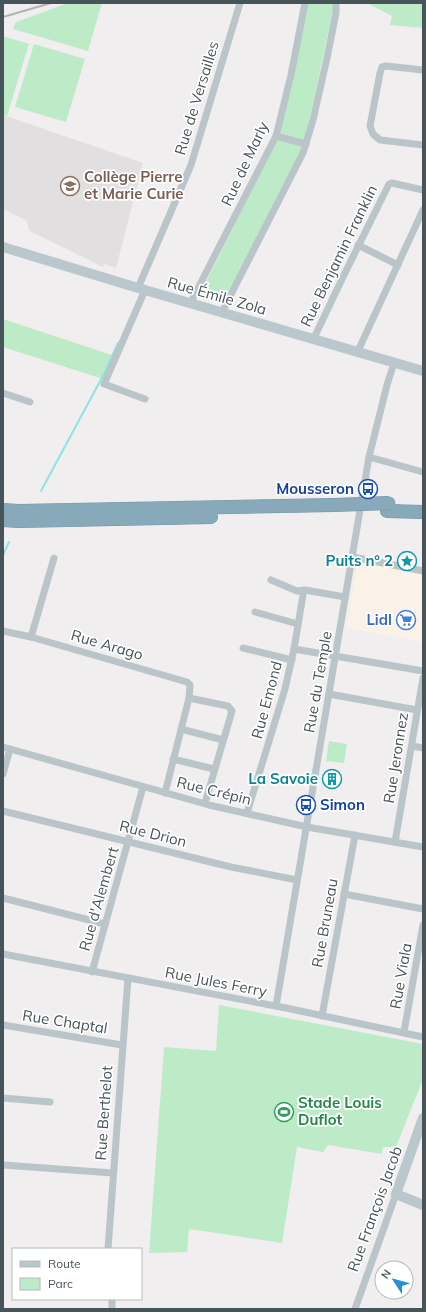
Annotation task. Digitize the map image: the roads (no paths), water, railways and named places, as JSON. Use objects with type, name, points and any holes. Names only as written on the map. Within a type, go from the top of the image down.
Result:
[{"type":"highway","points":[[3,510],[333,508],[388,507],[423,503]]},
{"type":"highway","points":[[388,507],[423,512]]},
{"type":"highway","points":[[3,520],[143,519],[333,508]]},
{"type":"street","name":"Rue de Versailles","points":[[145,400],[104,384],[197,147],[240,3]]},
{"type":"street","name":"Rue de Marly","points":[[191,304],[276,136],[291,74],[305,3]]},
{"type":"street","points":[[222,312],[299,162],[306,144],[313,120],[328,51],[336,13],[336,3]]},
{"type":"street","points":[[423,70],[386,66],[382,67],[370,126],[373,134],[380,140],[423,145]]},
{"type":"street","points":[[276,136],[306,144]]},
{"type":"street","name":"Rue Benjamin Franklin","points":[[313,340],[389,184],[392,183],[423,190]]},
{"type":"street","points":[[357,353],[423,210]]},
{"type":"street","points":[[358,245],[398,265]]},
{"type":"street","name":"Rue Émile Zola","points":[[3,247],[191,304],[423,371]]},
{"type":"street","name":"Rue du Temple","points":[[276,1006],[370,457],[387,385],[394,363]]},
{"type":"street","points":[[3,393],[30,402]]},
{"type":"street","points":[[370,457],[423,472]]},
{"type":"street","points":[[31,637],[54,558]]},
{"type":"street","points":[[352,558],[423,571]]},
{"type":"street","points":[[271,580],[297,591],[302,592],[305,590],[346,597]]},
{"type":"street","name":"Rue Emond","points":[[247,813],[283,697],[294,649],[303,595],[302,592]]},
{"type":"street","points":[[255,612],[298,624]]},
{"type":"street","name":"Rue Arago","points":[[3,631],[31,637],[187,682],[190,686],[189,698]]},
{"type":"street","points":[[243,648],[292,660]]},
{"type":"street","points":[[294,649],[423,671]]},
{"type":"street","name":"Rue Jeronnez","points":[[395,842],[423,678]]},
{"type":"street","points":[[329,694],[417,710]]},
{"type":"street","points":[[165,793],[189,698],[228,706],[232,711],[205,803]]},
{"type":"street","points":[[181,729],[223,740]]},
{"type":"street","points":[[412,746],[423,748]]},
{"type":"street","points":[[3,774],[7,748]]},
{"type":"street","name":"Rue Crépin","points":[[7,748],[165,793],[247,813],[307,827],[423,847]]},
{"type":"street","points":[[173,760],[214,769]]},
{"type":"street","name":"Rue d'Alembert","points":[[92,972],[143,787]]},
{"type":"street","name":"Rue Drion","points":[[3,811],[231,867],[297,880]]},
{"type":"street","name":"Rue Bruneau","points":[[322,1016],[355,835]]},
{"type":"street","points":[[344,894],[423,909]]},
{"type":"street","points":[[3,898],[106,924]]},
{"type":"street","name":"Rue Viala","points":[[404,1032],[423,924]]},
{"type":"street","name":"Rue Jules Ferry","points":[[3,954],[276,1006],[423,1037]]},
{"type":"street","name":"Rue Berthelot","points":[[108,1248],[128,978]]},
{"type":"street","name":"Rue Chaptal","points":[[3,1025],[122,1045]]},
{"type":"street","points":[[3,1098],[50,1102]]},
{"type":"street","name":"Rue François Jacob","points":[[355,1309],[423,1118]]},
{"type":"street","points":[[3,1165],[113,1173]]},
{"type":"street","points":[[396,1194],[423,1205]]},
{"type":"waterway","points":[[41,491],[105,372],[118,343]]},
{"type":"waterway","points":[[3,555],[9,542]]},
{"type":"railway","points":[[3,17],[51,3]]},
{"type":"place","name":"Collège Pierre et Marie Curie","points":[[70,186]]},
{"type":"place","name":"Mousseron","points":[[368,489]]},
{"type":"place","name":"Puits n° 2","points":[[407,561]]},
{"type":"place","name":"Lidl","points":[[406,620]]},
{"type":"place","name":"La Savoie","points":[[332,779]]},
{"type":"place","name":"Simon","points":[[306,805]]},
{"type":"place","name":"Stade Louis Duflot","points":[[284,1112]]}]
